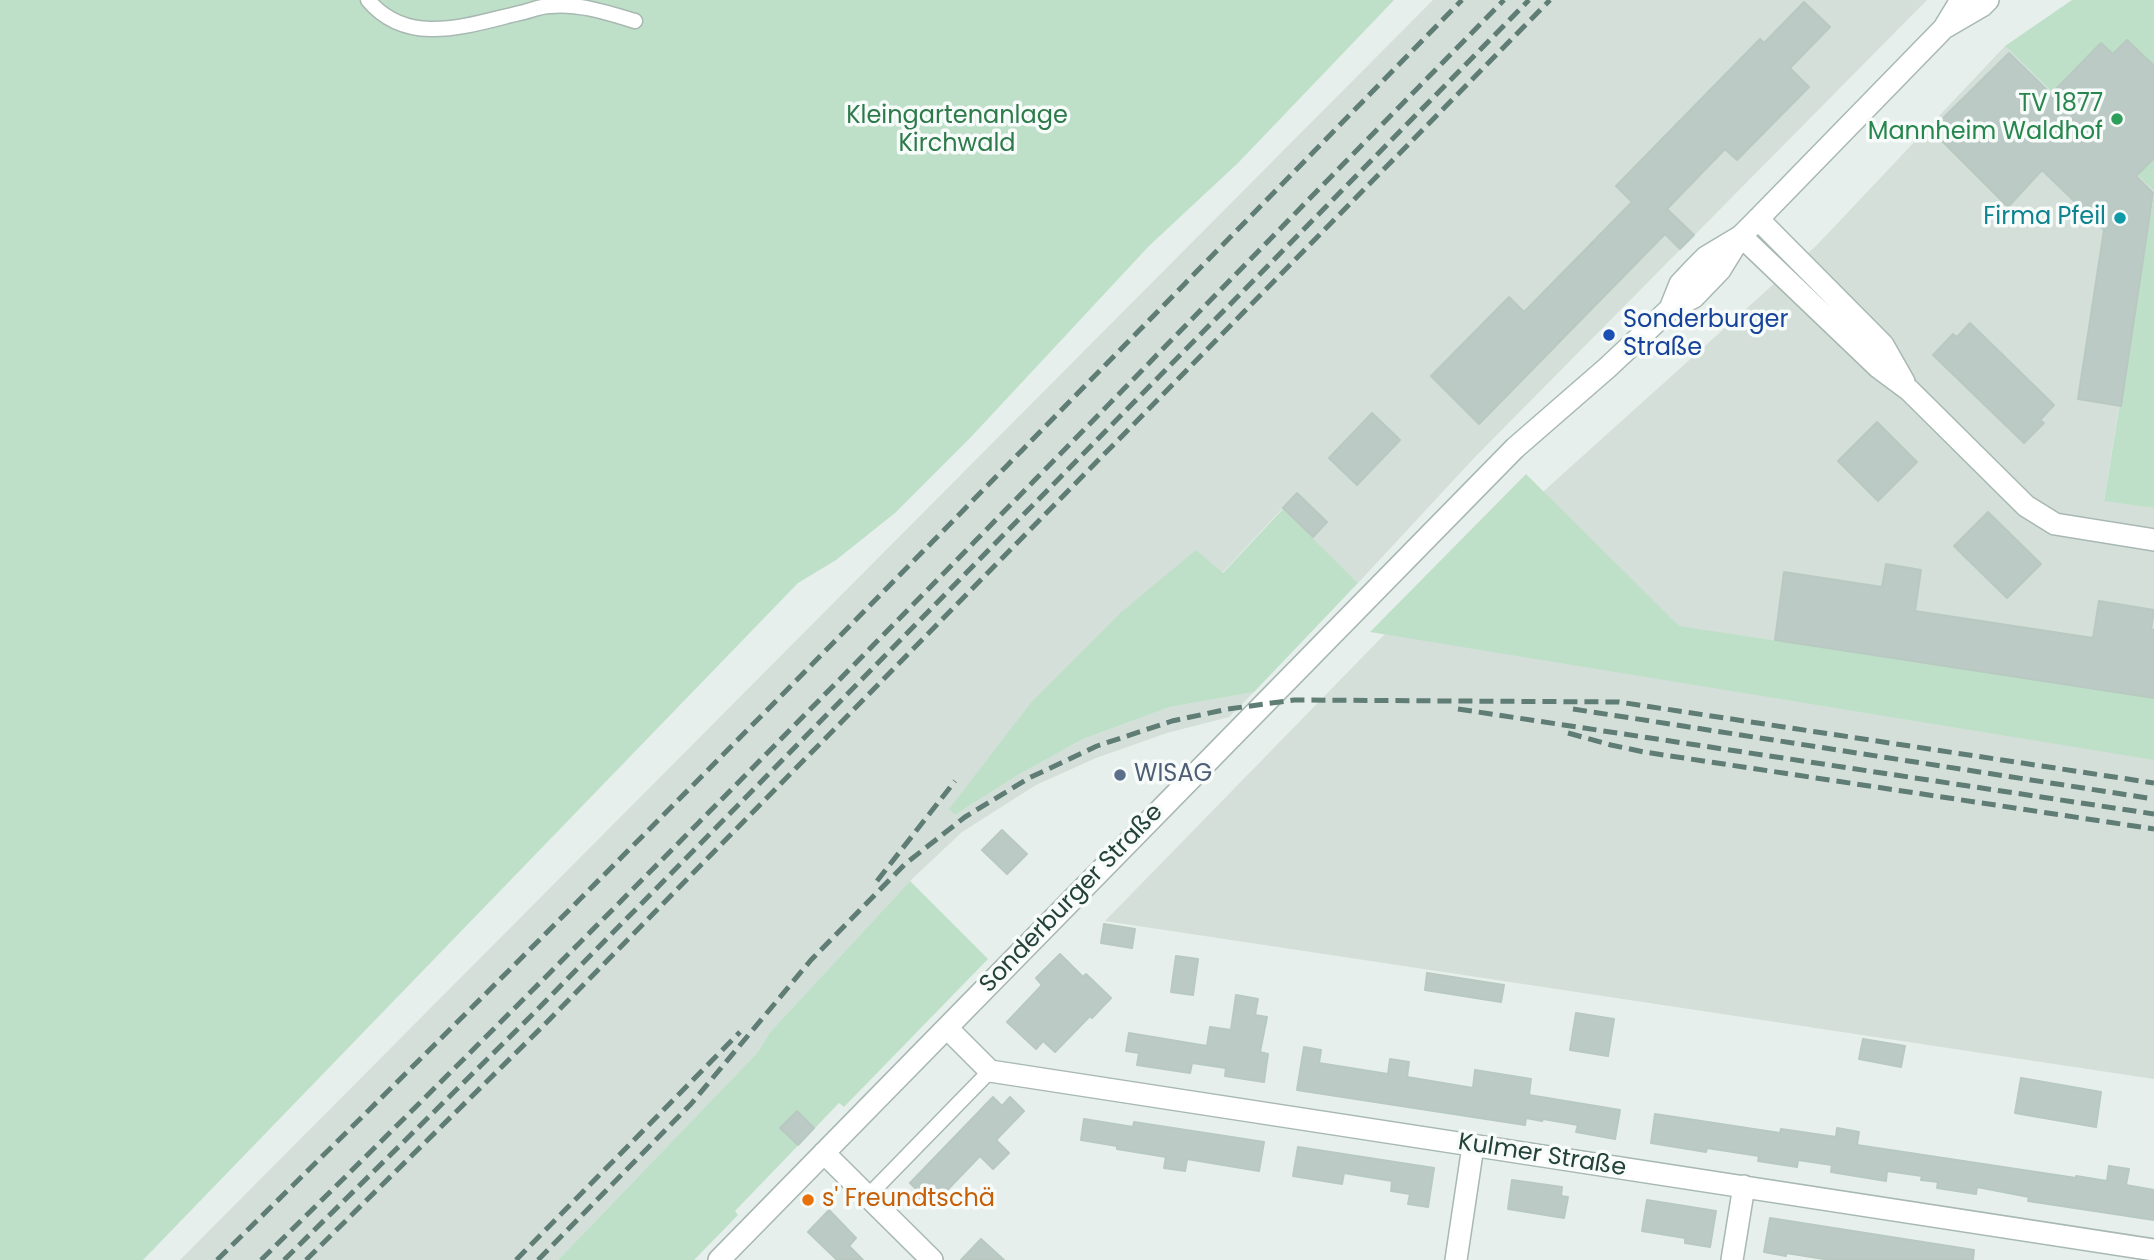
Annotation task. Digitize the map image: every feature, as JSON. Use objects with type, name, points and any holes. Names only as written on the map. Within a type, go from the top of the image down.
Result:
[{"type":"street","name":"Sonderburger Straße","points":[[719,1260],[1515,447],[1607,368],[1670,309],[1694,297],[1720,270],[1741,236],[1944,28],[1961,0]]},
{"type":"street","name":"Sonderburger Straße","points":[[1944,28],[1988,0]]},
{"type":"street","points":[[1758,219],[1883,345],[1909,390]]},
{"type":"street","points":[[1741,236],[1878,367],[1909,390],[2026,506],[2055,524],[2154,540]]},
{"type":"street","points":[[947,1028],[990,1071]]},
{"type":"street","name":"Kulmer Straße","points":[[990,1071],[2154,1250]]},
{"type":"street","points":[[1456,1260],[1473,1146]]},
{"type":"street","points":[[824,1153],[932,1260]]},
{"type":"street","points":[[1732,1260],[1744,1186]]},
{"type":"lane","points":[[368,0],[379,13],[413,29],[447,30],[550,6],[589,9],[635,20]]},
{"type":"lane","points":[[868,1196],[990,1071]]},
{"type":"shaded area","points":[[1433,0],[1927,0],[1476,456],[1358,583],[1282,509],[1222,573],[1119,614],[1032,701],[950,809],[955,815],[1018,775],[1083,739],[1170,707],[1254,692],[1229,717],[1167,733],[1096,758],[1036,785],[962,832],[910,881],[770,1032],[757,1053],[558,1260],[180,1260]]},
{"type":"shaded area","points":[[2005,46],[2154,191],[2104,500],[2154,508],[2154,1079],[1105,921],[1384,635],[1817,245]]},
{"type":"green space","name":"Kleingartenanlage Kirchwald","points":[[0,0],[1394,0],[1238,163],[1149,246],[971,437],[895,513],[836,560],[798,583],[143,1260],[0,1260]]},
{"type":"green space","name":"TV 1877 Mannheim Waldhof","points":[[2072,0],[2154,0],[2154,191],[2005,46]]},
{"type":"green space","name":"TV 1877 Mannheim Waldhof","points":[[2154,194],[2154,508],[2104,501]]},
{"type":"green space","points":[[1526,474],[1679,626],[2154,698],[2154,760],[1370,632]]},
{"type":"green space","points":[[1283,509],[1358,583],[1254,692],[1170,707],[1083,739],[1018,775],[955,815],[949,809],[1032,701],[1119,614],[1196,550],[1223,573]]},
{"type":"green space","points":[[910,881],[988,959],[844,1107],[839,1103],[735,1211],[738,1215],[694,1260],[558,1260],[757,1053],[770,1032]]},
{"type":"building","points":[[1804,2],[1830,27],[1790,68],[1809,87],[1737,160],[1725,149],[1667,209],[1694,235],[1680,249],[1665,234],[1479,424],[1431,376],[1509,297],[1524,312],[1632,202],[1616,186],[1760,39],[1764,43]]},
{"type":"building","name":"Firma Pfeil","points":[[2127,40],[2154,66],[2154,158],[2136,176],[2153,193],[2121,406],[2078,399],[2104,230],[2042,170],[2008,207],[1931,130],[2009,53],[2051,94],[2101,43],[2113,54]]},
{"type":"building","points":[[1970,323],[2054,405],[2040,420],[2044,423],[2024,443],[1933,355],[1953,334],[1957,337]]},
{"type":"building","points":[[1372,413],[1400,440],[1357,485],[1329,458]]},
{"type":"building","points":[[1877,422],[1917,462],[1878,501],[1838,461]]},
{"type":"building","points":[[1297,493],[1327,522],[1313,537],[1283,508]]},
{"type":"building","points":[[1988,512],[2041,564],[2007,598],[1954,546]]},
{"type":"building","points":[[1886,564],[1921,570],[1915,611],[2093,638],[2099,601],[2154,610],[2151,629],[2154,630],[2154,698],[1775,640],[1784,572],[1882,587]]},
{"type":"building","points":[[1002,830],[1027,854],[1007,874],[982,850]]},
{"type":"building","points":[[1104,924],[1135,929],[1132,948],[1101,943]]},
{"type":"building","points":[[1060,954],[1083,977],[1086,974],[1111,998],[1055,1052],[1043,1041],[1036,1049],[1007,1022],[1042,985],[1036,978]]},
{"type":"building","points":[[1176,956],[1198,959],[1193,995],[1171,992]]},
{"type":"building","points":[[1427,973],[1504,985],[1501,1002],[1425,990]]},
{"type":"building","points":[[1236,995],[1258,999],[1255,1015],[1267,1017],[1260,1052],[1268,1054],[1264,1082],[1225,1076],[1226,1068],[1192,1063],[1190,1073],[1137,1065],[1139,1053],[1126,1051],[1129,1033],[1207,1046],[1210,1027],[1231,1030]]},
{"type":"building","points":[[1576,1013],[1614,1019],[1608,1056],[1570,1050]]},
{"type":"building","points":[[1863,1039],[1905,1046],[1901,1067],[1859,1059]]},
{"type":"building","points":[[1304,1047],[1321,1050],[1319,1063],[1388,1074],[1390,1059],[1409,1062],[1407,1077],[1473,1088],[1475,1070],[1531,1079],[1529,1095],[1620,1110],[1615,1139],[1576,1132],[1578,1125],[1543,1119],[1526,1118],[1525,1125],[1297,1090]]},
{"type":"building","points":[[2021,1078],[2101,1092],[2096,1127],[2015,1113]]},
{"type":"building","points":[[993,1097],[1002,1106],[1010,1097],[1024,1111],[996,1140],[1009,1153],[993,1169],[980,1156],[930,1208],[916,1195],[919,1192],[910,1183]]},
{"type":"building","points":[[797,1111],[814,1128],[798,1145],[780,1128]]},
{"type":"building","points":[[1655,1114],[1780,1133],[1781,1129],[1836,1137],[1837,1128],[1859,1132],[1857,1145],[2076,1178],[2107,1181],[2109,1166],[2129,1169],[2126,1185],[2154,1190],[2154,1220],[2028,1201],[2029,1197],[1977,1187],[1976,1194],[1937,1188],[1938,1182],[1921,1180],[1922,1176],[1887,1171],[1886,1181],[1831,1172],[1832,1165],[1798,1160],[1797,1167],[1758,1161],[1759,1156],[1707,1148],[1706,1152],[1651,1143]]},
{"type":"building","points":[[1084,1119],[1133,1127],[1134,1122],[1264,1142],[1259,1171],[1187,1159],[1185,1171],[1164,1168],[1166,1157],[1081,1140]]},
{"type":"building","points":[[1298,1147],[1434,1168],[1428,1207],[1408,1204],[1410,1194],[1391,1191],[1392,1181],[1344,1173],[1342,1184],[1293,1176]]},
{"type":"building","points":[[1512,1180],[1562,1187],[1561,1196],[1568,1197],[1564,1218],[1508,1209]]},
{"type":"building","points":[[1647,1200],[1716,1211],[1710,1247],[1685,1243],[1685,1238],[1642,1231]]},
{"type":"building","points":[[829,1210],[856,1238],[849,1246],[863,1260],[837,1260],[808,1232]]},
{"type":"building","points":[[1770,1218],[1974,1250],[1973,1260],[1830,1260],[1764,1252]]},
{"type":"building","points":[[981,1239],[1004,1260],[961,1260]]},
{"type":"railway","points":[[217,1260],[687,791],[1462,0]]},
{"type":"railway","points":[[261,1260],[730,790],[1504,0]]},
{"type":"railway","points":[[284,1260],[531,1016],[1529,0]]},
{"type":"railway","points":[[306,1260],[542,1027],[1550,0]]},
{"type":"railway","points":[[538,1260],[691,1104],[811,960],[905,864],[965,817],[1029,778],[1097,746],[1172,721],[1228,709],[1294,700],[1619,702],[2154,783]]},
{"type":"railway","points":[[1458,709],[2154,814]]},
{"type":"railway","points":[[1573,709],[2154,799]]},
{"type":"railway","points":[[1568,733],[1644,752],[2154,829]]},
{"type":"railway","points":[[877,881],[955,781]]},
{"type":"railway","points":[[516,1260],[740,1032]]},
{"type":"place","name":"TV 1877 Mannheim Waldhof","points":[[2117,119]]},
{"type":"place","name":"Firma Pfeil","points":[[2120,218]]},
{"type":"place","name":"Sonderburger Straße","points":[[1609,335]]},
{"type":"place","name":"WISAG","points":[[1120,775]]},
{"type":"place","name":"s' Freundtschä","points":[[808,1200]]}]
